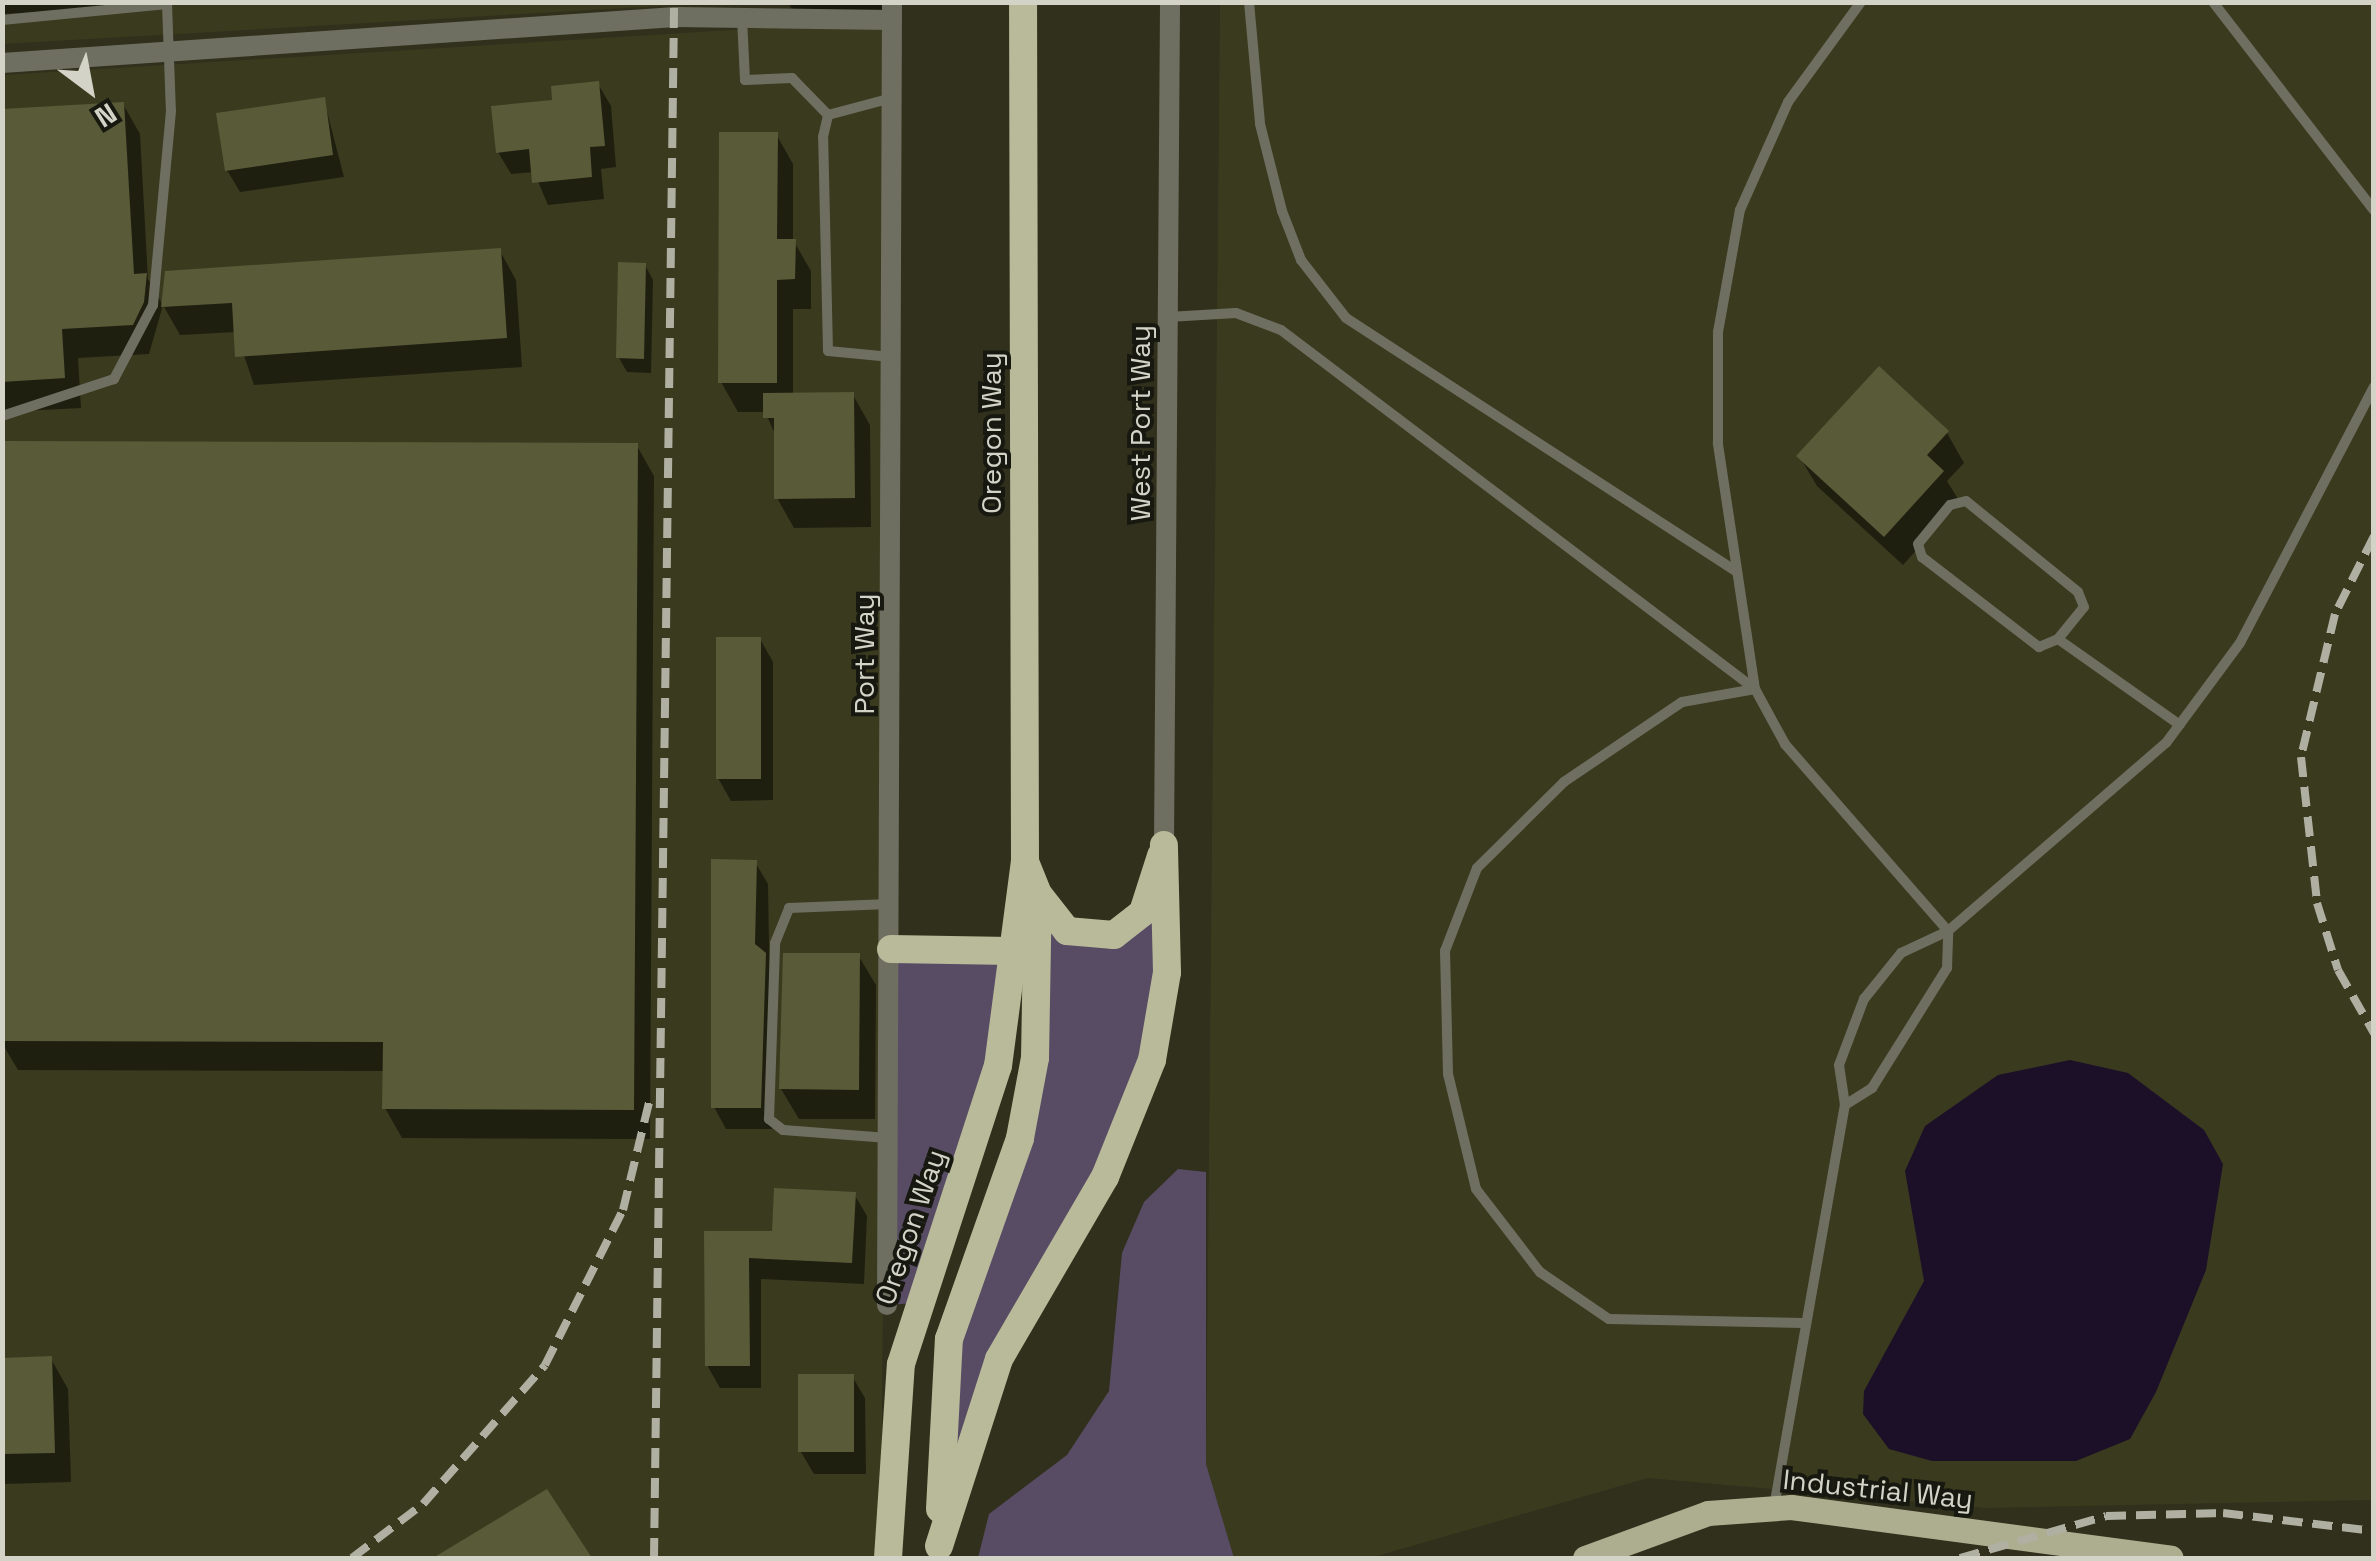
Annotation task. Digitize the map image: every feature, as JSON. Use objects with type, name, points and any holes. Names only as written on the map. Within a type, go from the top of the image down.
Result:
[{"type":"highway","name":"Oregon Way","points":[[888,1558],[901,1364],[998,1066],[1025,862],[1023,2]]},
{"type":"highway","points":[[1038,894],[1067,931],[1114,935],[1143,912],[1164,845]]},
{"type":"highway","points":[[939,1552],[999,1359],[1105,1177],[1152,1060],[1167,972],[1164,845]]},
{"type":"highway","name":"Oregon Way","points":[[939,1552],[948,1339],[1020,1138],[1035,1058],[1038,894],[1025,862]]},
{"type":"highway","points":[[891,949],[1011,951]]},
{"type":"main road","name":"Industrial Way","points":[[1585,1558],[1708,1512],[1773,1508],[2171,1558]]},
{"type":"street","name":"West Port Way","points":[[1164,845],[1170,2]]},
{"type":"street","points":[[2,63],[892,11]]},
{"type":"street","name":"Port Way","points":[[886,1306],[892,904],[892,11]]},
{"type":"lane","points":[[1249,2],[1260,124],[1282,211],[1302,260],[1346,318],[1738,572]]},
{"type":"lane","points":[[1845,1105],[1872,1088],[1947,968],[1948,931],[1785,744],[1755,689],[1718,443],[1718,332],[1740,210],[1788,102],[1861,2]]},
{"type":"lane","points":[[2213,2],[2374,210]]},
{"type":"lane","points":[[2,20],[167,4],[168,51],[154,306],[114,379],[2,416]]},
{"type":"lane","points":[[742,18],[745,80],[792,78],[828,115],[828,351],[892,357]]},
{"type":"lane","points":[[828,115],[892,98]]},
{"type":"lane","points":[[1168,317],[1236,313],[1281,330],[1755,689]]},
{"type":"lane","points":[[1773,1508],[1803,1323],[1845,1105],[1840,1065],[1864,999],[1901,952],[1948,931],[2114,796],[2180,726],[2240,644],[2374,387]]},
{"type":"lane","points":[[1966,501],[2078,592],[2084,606],[2058,639],[2039,648],[1922,557],[1918,544],[1950,505],[1966,501]]},
{"type":"lane","points":[[2058,639],[2180,726]]},
{"type":"lane","points":[[1755,689],[1682,702],[1564,782],[1477,868],[1445,951],[1448,1074],[1476,1189],[1540,1272],[1608,1319],[1803,1323]]},
{"type":"lane","points":[[889,1138],[782,1130],[769,1120],[775,943],[788,908],[892,904]]},
{"type":"shaded area","points":[[3,3],[713,3],[3,44]]},
{"type":"shaded area","points":[[1220,3],[2373,3],[2373,1500],[1986,1508],[1648,1478],[1370,1558],[1234,1558],[1206,1464]]},
{"type":"shaded area","points":[[892,20],[881,1558],[3,1558],[3,75]]},
{"type":"shaded area","points":[[1164,845],[1152,1060],[1034,1293],[939,1546],[943,1398],[1020,1138],[1039,933],[1057,923],[1114,935]]},
{"type":"shaded area","points":[[891,949],[1011,951],[1007,1019],[916,1303],[887,1305]]},
{"type":"shaded area","points":[[2070,1060],[2128,1073],[2204,1130],[2223,1164],[2206,1270],[2156,1392],[2130,1439],[2076,1461],[1932,1461],[1889,1449],[1863,1414],[1864,1391],[1924,1281],[1905,1171],[1925,1126],[1998,1075]]},
{"type":"shaded area","points":[[1178,1169],[1206,1172],[1206,1464],[1234,1558],[978,1558],[989,1514],[1067,1455],[1109,1391],[1122,1253],[1144,1202]]},
{"type":"building","points":[[599,81],[605,146],[590,147],[592,177],[532,183],[529,149],[496,153],[491,106],[552,100],[551,86]]},
{"type":"building","points":[[325,97],[333,155],[225,171],[216,113]]},
{"type":"building","points":[[124,102],[134,274],[147,273],[144,302],[133,325],[62,329],[65,378],[2,382],[2,109]]},
{"type":"building","points":[[719,132],[778,132],[777,239],[796,239],[795,279],[777,280],[777,383],[718,383]]},
{"type":"building","points":[[501,248],[507,338],[235,357],[232,303],[161,307],[165,271]]},
{"type":"building","points":[[618,262],[646,263],[644,359],[616,358]]},
{"type":"building","points":[[1879,366],[1949,431],[1927,455],[1944,471],[1884,537],[1796,456]]},
{"type":"building","points":[[854,392],[855,498],[774,499],[774,418],[763,418],[763,393]]},
{"type":"building","points":[[2,441],[638,443],[634,1110],[382,1109],[383,1042],[2,1041]]},
{"type":"building","points":[[716,637],[761,637],[761,779],[716,779]]},
{"type":"building","points":[[711,859],[757,860],[755,944],[766,953],[761,1108],[711,1108]]},
{"type":"building","points":[[783,953],[860,953],[859,1090],[779,1089]]},
{"type":"building","points":[[774,1188],[856,1192],[852,1263],[749,1258],[750,1366],[705,1366],[704,1231],[772,1231]]},
{"type":"building","points":[[52,1356],[55,1453],[2,1454],[2,1358]]},
{"type":"building","points":[[798,1374],[854,1374],[854,1452],[798,1452]]},
{"type":"building","points":[[547,1489],[592,1558],[433,1558]]},
{"type":"railway","points":[[654,1558],[674,2]]},
{"type":"railway","points":[[2374,536],[2335,614],[2301,757],[2317,903],[2338,970],[2374,1033]]},
{"type":"railway","points":[[352,1558],[423,1504],[545,1365],[623,1210],[650,1098]]},
{"type":"railway","points":[[1960,1558],[2106,1516],[2223,1513],[2374,1531]]}]
